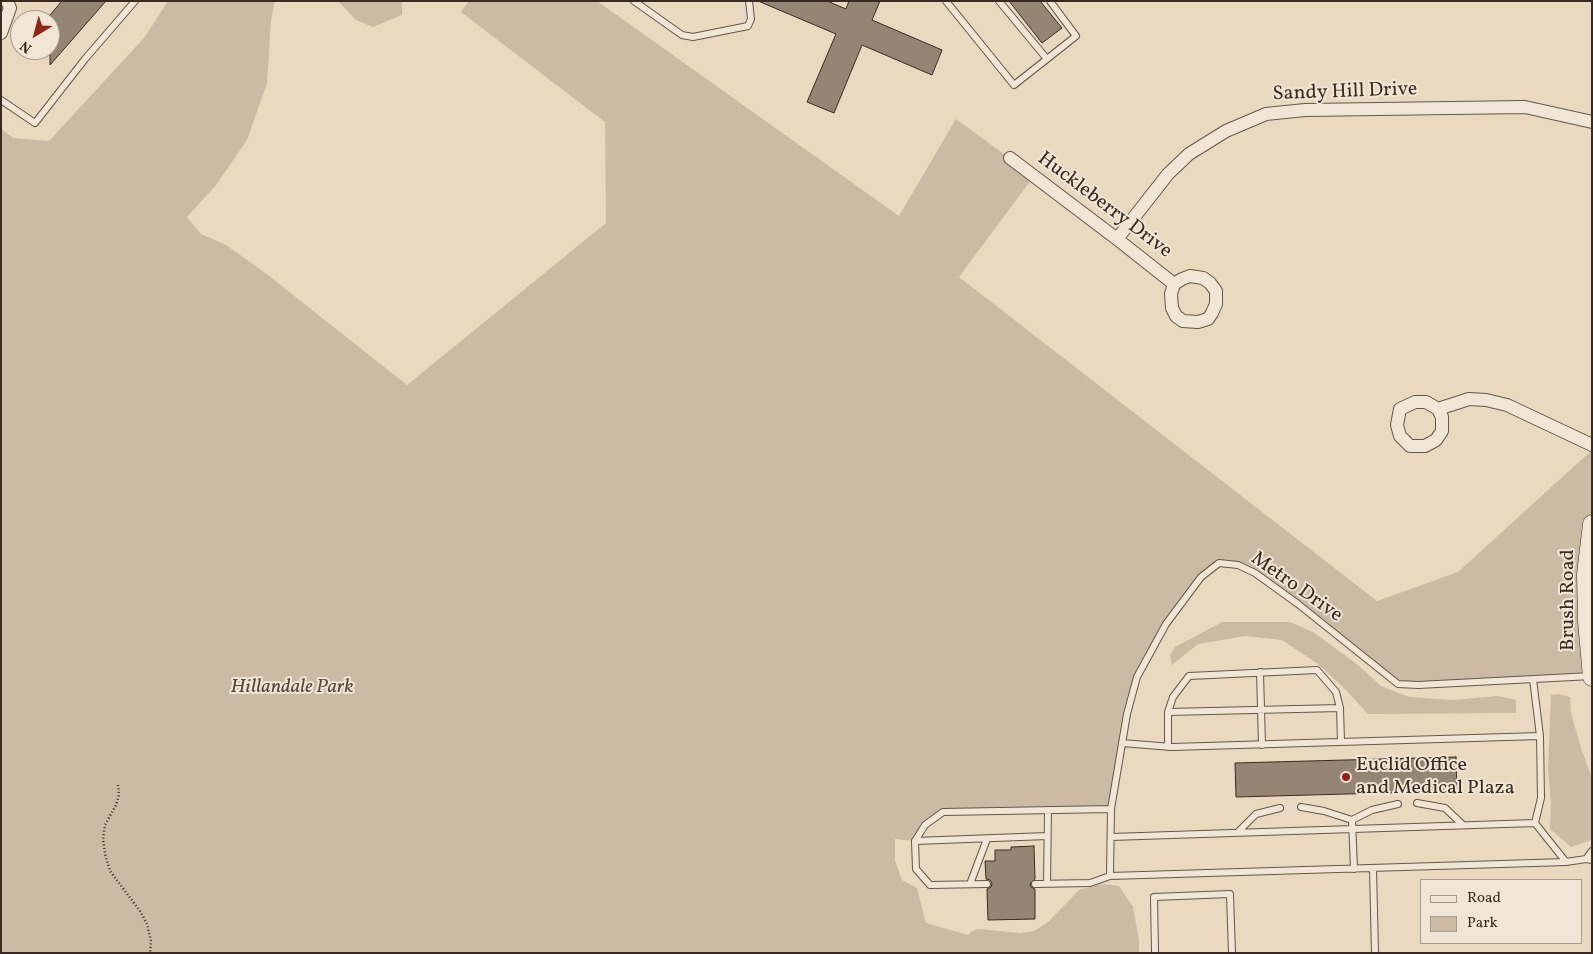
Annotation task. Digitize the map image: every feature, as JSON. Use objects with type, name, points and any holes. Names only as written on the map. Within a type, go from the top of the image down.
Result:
[{"type":"street","points":[[1,33],[11,4]]},
{"type":"street","name":"Sandy Hill Drive","points":[[1117,239],[1168,174],[1189,154],[1226,131],[1266,114],[1305,110],[1525,107],[1592,122]]},
{"type":"street","name":"Huckleberry Drive","points":[[1010,158],[1174,284]]},
{"type":"street","points":[[1438,409],[1469,400],[1486,400],[1507,405],[1592,445]]},
{"type":"street","name":"Brush Road","points":[[1592,524],[1586,574],[1586,621],[1592,677]]},
{"type":"lane","points":[[1,100],[35,123],[84,59],[135,1]]},
{"type":"lane","points":[[634,1],[682,35],[693,37],[748,26],[751,19],[749,1]]},
{"type":"lane","points":[[946,1],[1014,85],[1076,36],[1050,1]]},
{"type":"lane","points":[[999,1],[1047,59]]},
{"type":"lane","name":"Metro Drive","points":[[1110,876],[1111,809],[1127,714],[1137,677],[1166,624],[1201,577],[1219,563],[1238,565],[1255,573],[1298,604],[1398,684],[1418,685],[1592,677]]},
{"type":"lane","points":[[1168,747],[1168,712],[1173,697],[1190,676],[1317,670],[1336,692],[1340,708],[1342,742]]},
{"type":"lane","points":[[1260,672],[1262,744]]},
{"type":"lane","points":[[1533,679],[1540,736],[1541,798],[1536,823],[1566,862]]},
{"type":"lane","points":[[1168,712],[1340,708]]},
{"type":"lane","points":[[1122,743],[1168,747],[1540,736]]},
{"type":"lane","points":[[1417,803],[1445,808],[1463,825]]},
{"type":"lane","points":[[1301,807],[1324,811],[1352,820],[1372,810],[1398,804]]},
{"type":"lane","points":[[1237,833],[1256,814],[1280,808]]},
{"type":"lane","points":[[986,884],[930,885],[916,869],[915,841],[925,824],[943,812],[1111,809]]},
{"type":"lane","points":[[1047,884],[1048,810]]},
{"type":"lane","points":[[1352,820],[1354,869]]},
{"type":"lane","points":[[1111,837],[1536,823]]},
{"type":"lane","points":[[915,841],[1047,836]]},
{"type":"lane","points":[[970,884],[987,839]]},
{"type":"lane","points":[[1034,884],[1090,883],[1110,876],[1566,862],[1589,860],[1592,851]]},
{"type":"lane","points":[[1373,869],[1375,953]]},
{"type":"lane","points":[[1155,953],[1154,897],[1230,894],[1232,953]]},
{"type":"path","points":[[118,785],[119,795],[116,805],[105,825],[103,839],[105,854],[110,871],[143,918],[151,941],[150,953]]},
{"type":"green space","name":"Hillandale Park","points":[[168,1],[275,1],[271,20],[267,83],[247,140],[216,185],[187,217],[201,234],[226,245],[264,272],[407,385],[606,223],[605,122],[461,12],[469,1],[597,1],[899,216],[956,119],[1034,176],[959,277],[1377,601],[1458,572],[1592,450],[1592,677],[1398,684],[1298,604],[1238,565],[1219,563],[1201,577],[1166,624],[1137,677],[1111,809],[943,812],[925,825],[915,841],[895,839],[895,861],[902,880],[917,888],[926,923],[968,935],[978,929],[1021,933],[1034,931],[1048,922],[1079,890],[1101,884],[1119,886],[1133,907],[1139,940],[1139,953],[1,953],[1,129],[13,138],[49,141],[144,38]]},
{"type":"green space","points":[[338,1],[402,1],[402,15],[373,27],[356,20]]},
{"type":"green space","points":[[1222,622],[1290,622],[1313,632],[1358,665],[1381,686],[1409,697],[1453,700],[1498,696],[1516,700],[1516,713],[1368,714],[1318,664],[1282,640],[1245,636],[1198,644],[1172,665],[1170,655],[1175,647]]},
{"type":"green space","points":[[1559,694],[1570,697],[1571,713],[1592,778],[1592,838],[1571,847],[1550,829],[1551,803],[1548,768],[1551,695]]},
{"type":"building","points":[[62,1],[106,1],[60,54],[60,10],[54,10]]},
{"type":"building","points":[[758,1],[827,1],[846,9],[849,1],[880,1],[872,20],[942,50],[932,75],[862,45],[834,113],[807,102],[836,34]]},
{"type":"building","points":[[1009,1],[1040,1],[1062,28],[1042,43]]},
{"type":"building","name":"Euclid Office and Medical Plaza","points":[[1456,757],[1457,791],[1236,797],[1235,763]]},
{"type":"building","points":[[1034,846],[1035,879],[1030,884],[1035,889],[1035,919],[988,920],[987,889],[991,887],[992,883],[986,879],[985,861],[995,861],[995,850],[1011,850],[1011,847]]},
{"type":"place","name":"Euclid Office and Medical Plaza","points":[[1346,777]]}]
